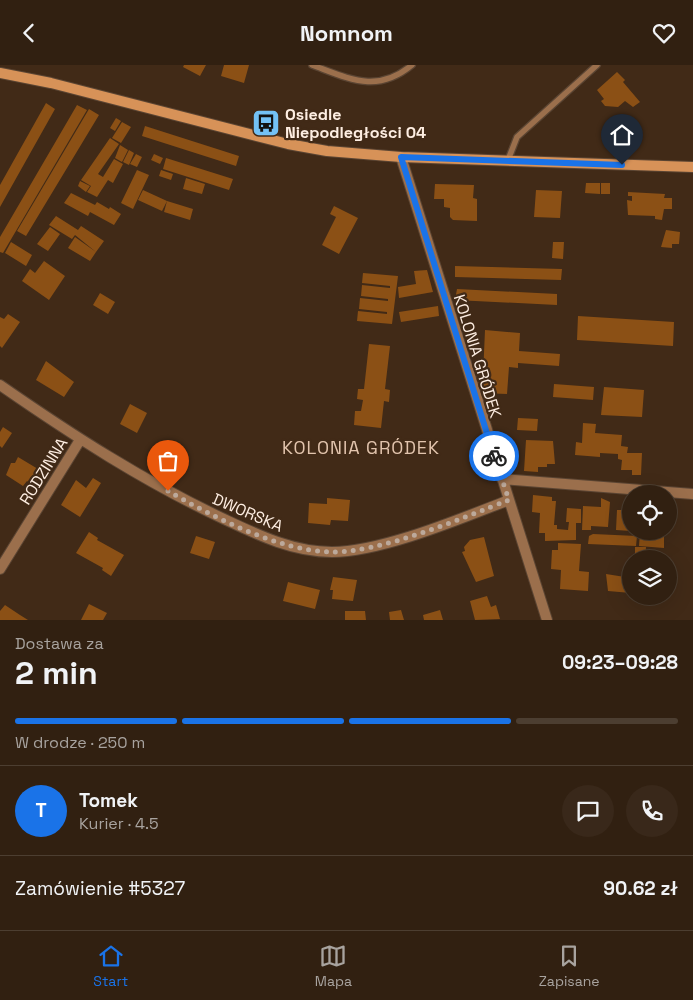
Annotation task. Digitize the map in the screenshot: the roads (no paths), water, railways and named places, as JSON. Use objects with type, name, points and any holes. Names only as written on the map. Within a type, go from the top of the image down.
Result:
[{"type":"main road","points":[[0,73],[52,83],[299,147],[401,157],[693,167]]},
{"type":"street","name":"KOLONIA GRÓDEK","points":[[401,157],[547,620]]},
{"type":"street","name":"DWORSKA","points":[[0,385],[80,440],[183,500],[253,533],[279,543],[315,551],[351,551],[424,531],[509,500]]},
{"type":"street","name":"RODZINNA","points":[[0,569],[80,440]]},
{"type":"street","points":[[502,479],[693,494]]},
{"type":"lane","points":[[312,65],[353,80],[369,83],[398,76],[412,65]]},
{"type":"lane","points":[[508,160],[517,137],[597,65]]},
{"type":"place","name":"Osiedle Niepodległości 04","points":[[266,123]]},
{"type":"district","name":"KOLONIA GRÓDEK","points":[[361,448]]}]
